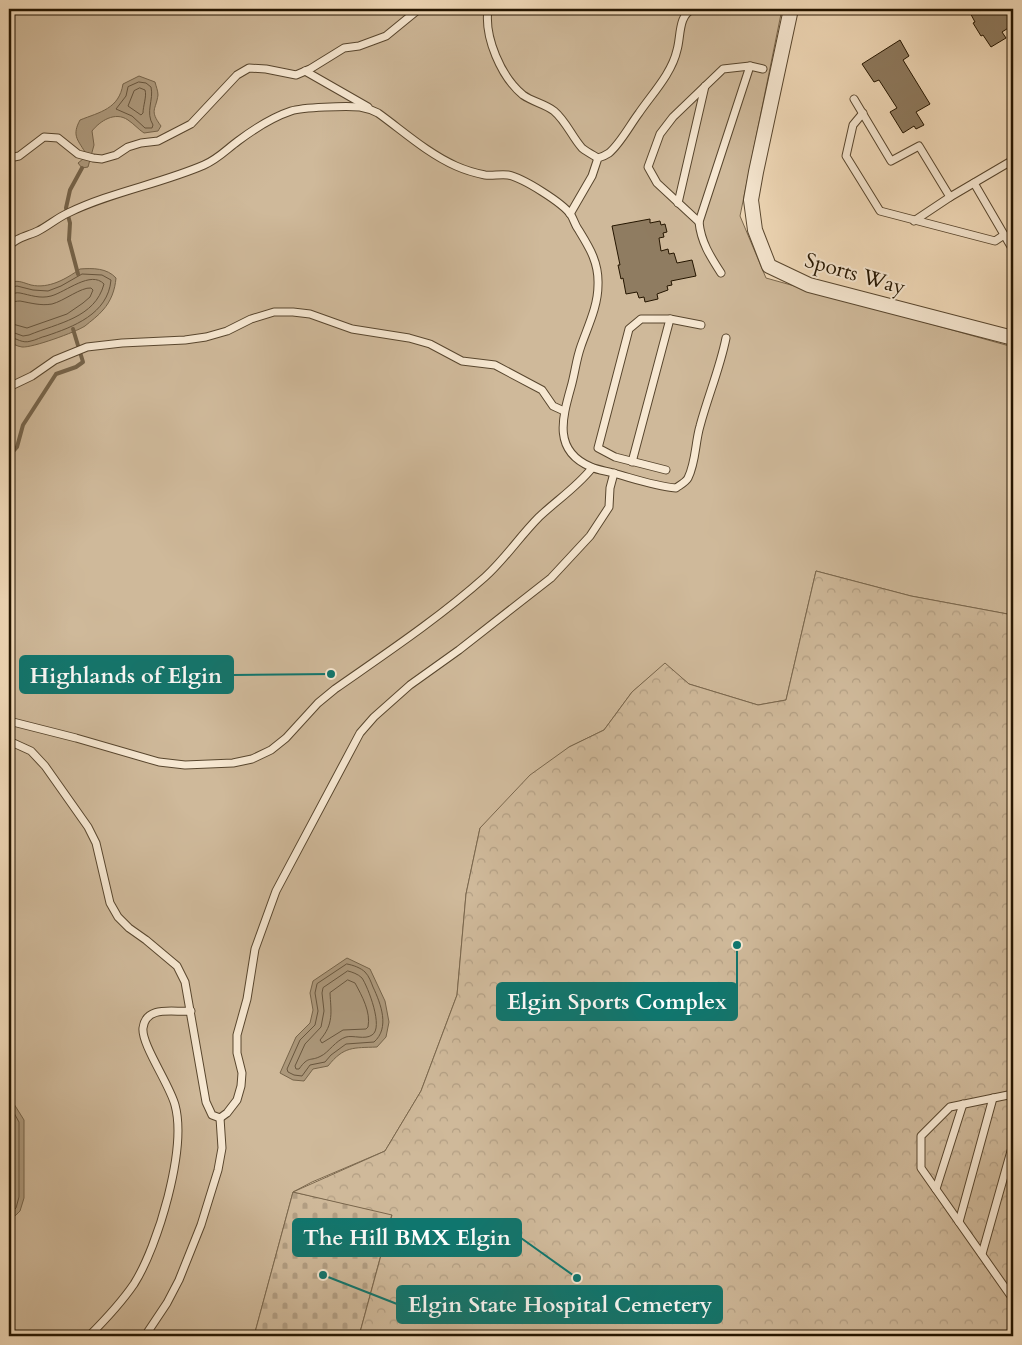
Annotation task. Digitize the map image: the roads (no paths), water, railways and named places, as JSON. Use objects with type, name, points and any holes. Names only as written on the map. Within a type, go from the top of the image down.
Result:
[{"type":"street","name":"Sports Way","points":[[791,9],[756,172],[752,200],[754,230],[769,266],[809,285],[1013,338]]},
{"type":"lane","points":[[9,158],[19,156],[44,137],[58,138],[78,154],[102,159],[116,155],[128,147],[158,141],[191,124],[237,75],[250,68],[296,75],[344,48],[359,46],[386,36],[419,9]]},
{"type":"lane","points":[[488,9],[489,37],[496,56],[514,87],[555,112],[583,149],[598,158]]},
{"type":"lane","points":[[570,214],[592,176],[598,158],[608,154],[614,147],[670,67],[677,51],[679,33],[683,21],[690,10],[693,9]]},
{"type":"lane","points":[[699,222],[657,182],[648,167],[660,134],[673,116],[723,69],[750,66],[763,69]]},
{"type":"lane","points":[[721,273],[708,254],[701,237],[699,222],[750,66]]},
{"type":"lane","points":[[305,71],[389,120],[425,148],[455,165],[486,175],[508,175],[521,180],[539,190],[570,214],[590,246],[597,266],[598,285],[596,305],[578,356],[564,410],[562,430],[567,446],[577,460],[592,468],[657,486],[676,488],[687,480],[695,456],[699,429],[726,338]]},
{"type":"lane","points":[[678,203],[705,86]]},
{"type":"lane","points":[[854,99],[891,161],[919,146],[950,197]]},
{"type":"lane","points":[[9,246],[13,241],[37,232],[67,213],[184,174],[207,164],[261,126],[294,110],[359,107],[370,109]]},
{"type":"lane","points":[[863,113],[853,125],[846,156],[880,212],[995,241],[1004,235]]},
{"type":"lane","points":[[914,221],[950,197],[1013,160]]},
{"type":"lane","points":[[974,183],[1013,250]]},
{"type":"lane","points":[[9,387],[32,376],[55,360],[86,347],[192,339],[227,331],[274,312],[310,314],[352,329],[388,334],[430,344],[462,361],[495,365],[542,390],[553,406],[564,410]]},
{"type":"lane","points":[[666,470],[615,457],[598,448],[629,329],[641,319],[670,319],[701,325]]},
{"type":"lane","points":[[632,462],[670,319]]},
{"type":"lane","points":[[9,721],[159,762],[185,764],[233,763],[271,750],[286,738],[318,703],[445,611],[468,591],[507,555],[538,518],[584,479],[592,468]]},
{"type":"lane","points":[[145,1336],[180,1280],[218,1170],[222,1148],[219,1128],[220,1118],[237,1100],[241,1086],[242,1073],[237,1053],[237,1035],[247,999],[255,949],[276,891],[360,733],[374,717],[404,690],[459,650],[551,578],[590,536],[609,507],[610,488],[614,473]]},
{"type":"lane","points":[[9,741],[31,751],[46,766],[88,827],[96,843],[110,903],[118,917],[177,966],[186,982],[206,1102],[212,1115],[220,1118]]},
{"type":"lane","points":[[89,1336],[133,1284],[146,1262],[156,1238],[178,1148],[175,1104],[144,1040],[143,1027],[148,1017],[157,1012],[172,1010],[191,1011]]},
{"type":"lane","points":[[1012,1297],[921,1168],[921,1136],[950,1107],[1013,1094]]},
{"type":"lane","points":[[959,1222],[993,1098]]},
{"type":"lane","points":[[936,1189],[962,1104]]},
{"type":"lane","points":[[982,1254],[1013,1144]]},
{"type":"lane","points":[[1012,1297],[1013,1285]]},
{"type":"water","points":[[139,76],[155,82],[158,95],[154,113],[161,126],[158,131],[144,133],[123,117],[108,118],[92,131],[94,145],[88,167],[82,168],[78,163],[83,159],[85,152],[76,133],[80,120],[108,108],[117,99],[123,84]]},
{"type":"water","points":[[80,269],[104,270],[116,278],[114,291],[106,307],[99,314],[80,329],[27,347],[15,345],[9,340],[9,287],[12,282],[44,286],[63,280]]},
{"type":"water","points":[[347,958],[370,969],[385,1001],[389,1022],[386,1037],[377,1047],[355,1048],[344,1051],[328,1066],[313,1069],[304,1081],[293,1080],[280,1073],[296,1037],[310,1023],[313,1010],[310,993],[313,981]]},
{"type":"water","points":[[9,1096],[24,1120],[24,1198],[20,1211],[9,1222]]},
{"type":"waterway","points":[[78,274],[69,240],[70,223],[66,208],[70,190],[82,168]]},
{"type":"waterway","points":[[9,456],[17,447],[23,425],[56,374],[76,367],[83,362],[73,329]]},
{"type":"place","name":"Highlands of Elgin","points":[[331,674]]},
{"type":"place","name":"Elgin Sports Complex","points":[[737,945]]},
{"type":"place","name":"Elgin State Hospital Cemetery","points":[[323,1275]]},
{"type":"place","name":"The Hill BMX Elgin","points":[[577,1278]]}]
